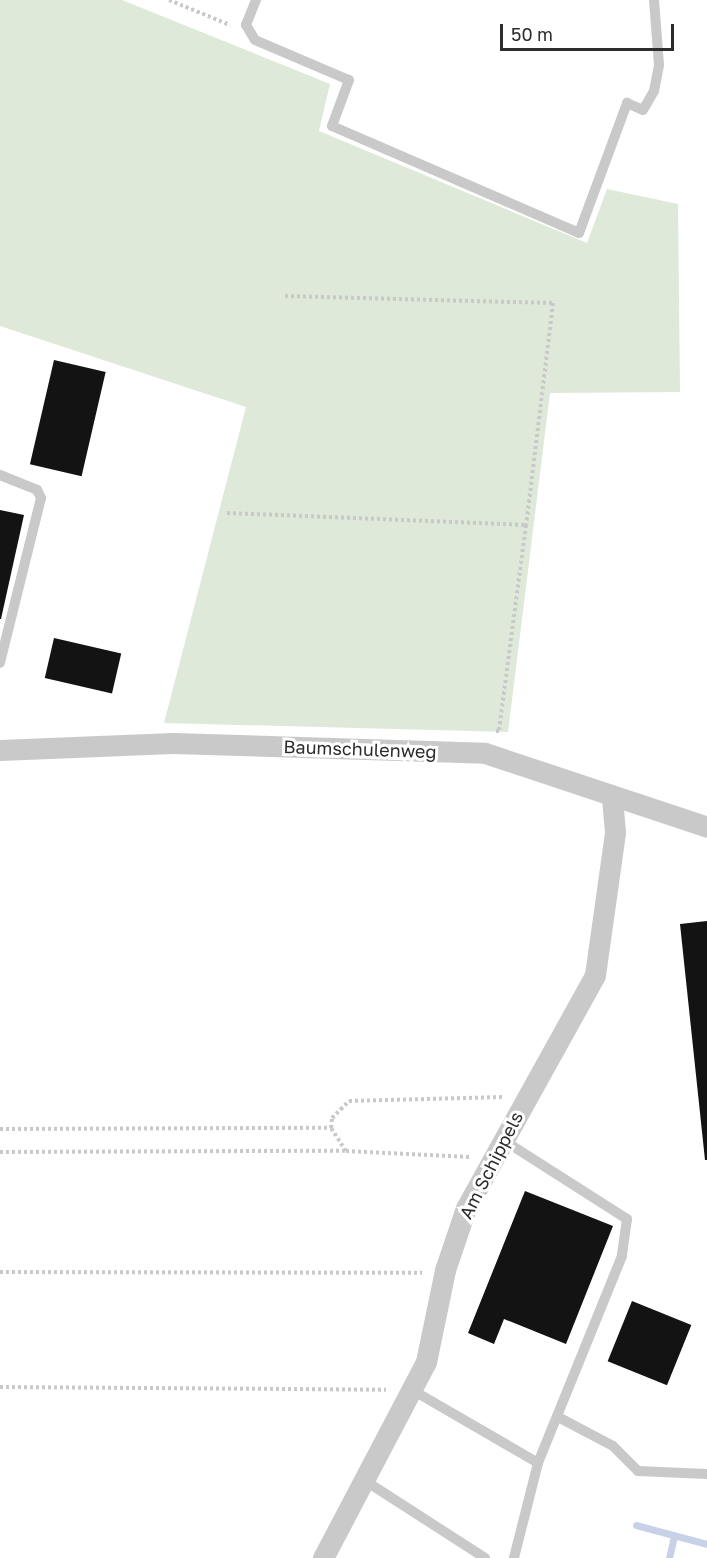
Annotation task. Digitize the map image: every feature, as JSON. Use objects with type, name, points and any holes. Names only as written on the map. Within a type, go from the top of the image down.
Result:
[{"type":"street","name":"Baumschulenweg","points":[[0,750],[173,743],[484,753],[612,799],[707,827]]},
{"type":"street","name":"Am Schippels","points":[[323,1558],[363,1480],[414,1391],[426,1362],[445,1270],[466,1208],[595,975],[615,832],[612,799]]},
{"type":"lane","points":[[256,0],[246,25],[255,40],[349,80],[332,126],[579,232],[627,103],[643,110],[654,90],[659,65],[654,0]]},
{"type":"lane","points":[[0,475],[37,490],[41,498],[0,663]]},
{"type":"lane","points":[[503,1140],[627,1219],[622,1256],[538,1463],[514,1558]]},
{"type":"lane","points":[[414,1391],[538,1463]]},
{"type":"lane","points":[[558,1417],[613,1446],[638,1471],[707,1474]]},
{"type":"lane","points":[[363,1480],[484,1558]]},
{"type":"path","points":[[169,0],[232,26],[246,25]]},
{"type":"path","points":[[285,296],[553,303],[499,732],[487,731]]},
{"type":"path","points":[[227,513],[526,525]]},
{"type":"path","points":[[346,1151],[331,1128],[332,1118],[349,1101],[528,1093]]},
{"type":"path","points":[[0,1129],[331,1128]]},
{"type":"path","points":[[0,1152],[346,1151],[492,1160]]},
{"type":"path","points":[[0,1272],[445,1270]]},
{"type":"path","points":[[0,1387],[414,1391]]},
{"type":"green space","points":[[0,0],[122,0],[330,84],[319,131],[587,243],[607,189],[678,204],[680,392],[550,393],[508,732],[164,723],[246,407],[0,326]]},
{"type":"building","points":[[54,360],[106,372],[82,476],[30,464]]},
{"type":"building","points":[[0,510],[24,515],[1,619],[0,619]]},
{"type":"building","points":[[54,638],[121,654],[112,693],[45,678]]},
{"type":"building","points":[[707,921],[707,1160],[705,1160],[680,924]]},
{"type":"building","points":[[525,1191],[613,1226],[566,1344],[504,1319],[494,1344],[468,1333]]},
{"type":"building","points":[[632,1301],[691,1325],[667,1385],[608,1361]]},
{"type":"waterway","points":[[636,1525],[707,1544]]},
{"type":"waterway","points":[[669,1558],[674,1537]]}]
